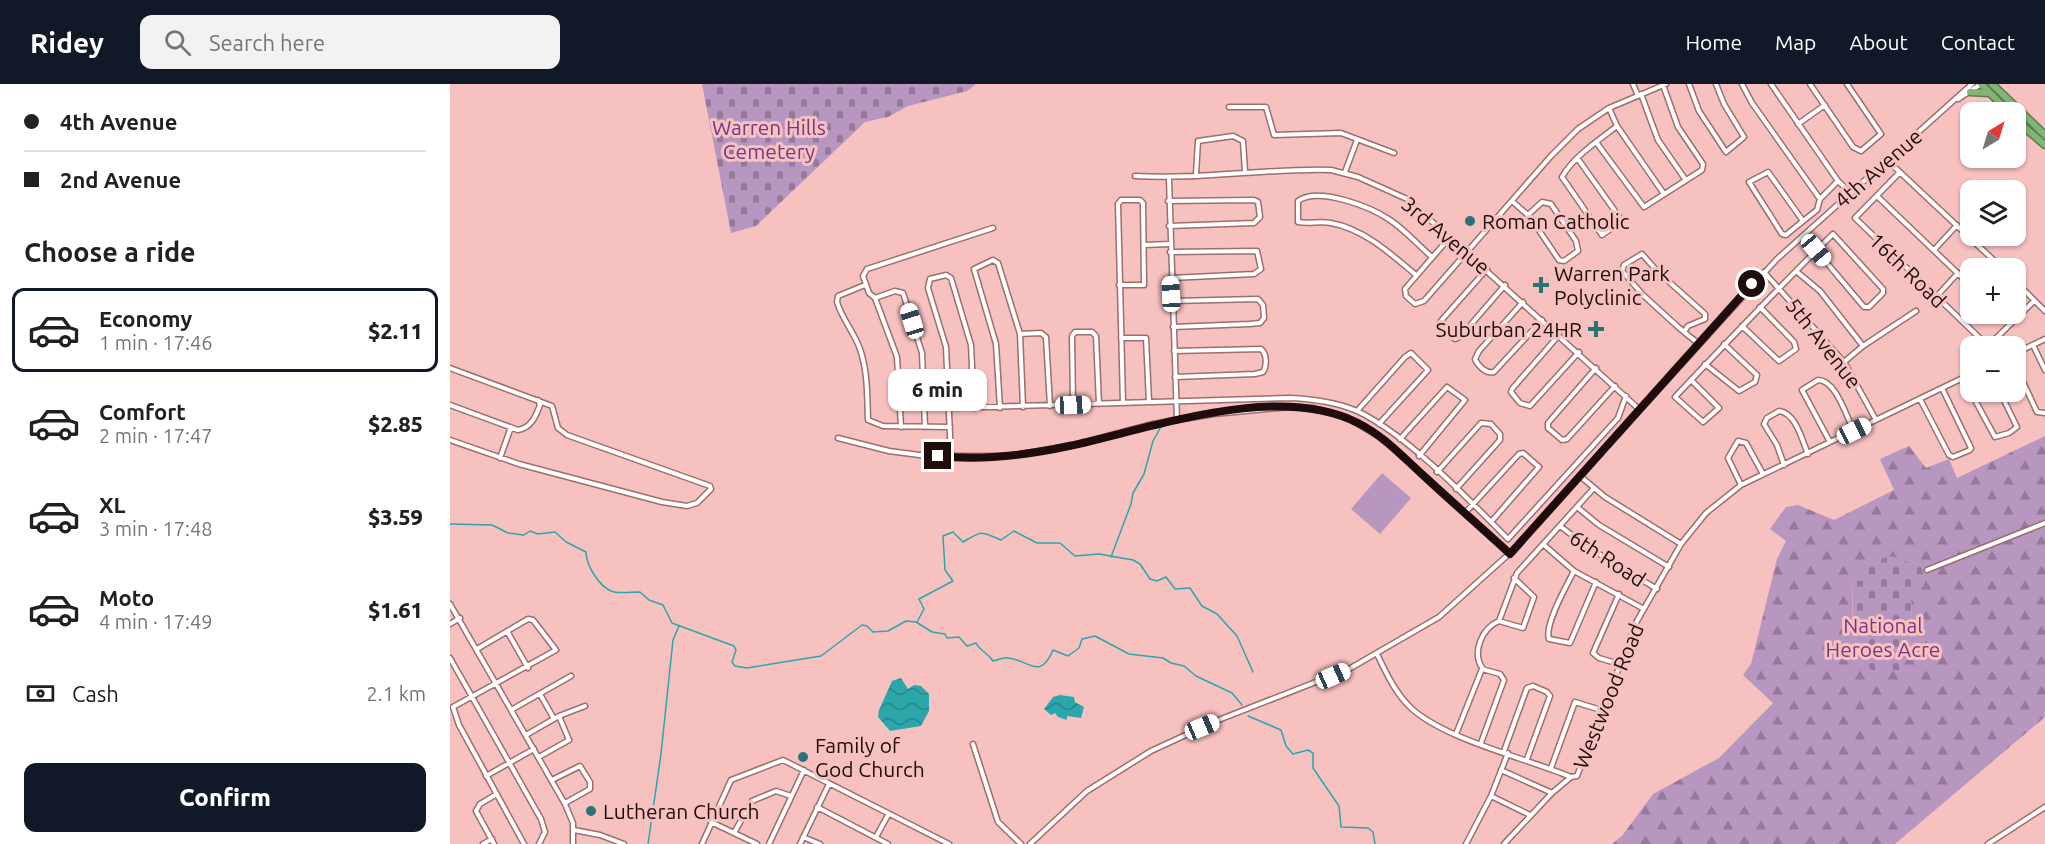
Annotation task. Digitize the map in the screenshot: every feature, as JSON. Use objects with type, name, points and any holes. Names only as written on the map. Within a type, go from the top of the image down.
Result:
[{"type":"highway","points":[[1981,84],[1998,102]]},
{"type":"highway","points":[[1992,84],[2045,135]]},
{"type":"highway","points":[[1969,87],[1989,93]]},
{"type":"highway","points":[[2026,129],[2045,145]]},
{"type":"street","points":[[1633,84],[1658,140],[1685,179]]},
{"type":"street","points":[[1689,84],[1699,111],[1726,152],[1744,137],[1724,104],[1716,84]]},
{"type":"street","points":[[1742,84],[1752,103],[1820,200]]},
{"type":"street","points":[[1771,84],[1838,182],[1851,193]]},
{"type":"street","points":[[1811,84],[1853,147],[1859,151],[1880,137],[1881,132],[1847,84]]},
{"type":"street","name":"4th Avenue","points":[[1030,844],[1088,791],[1151,751],[1216,721],[1333,676],[1377,654],[1439,617],[1510,554],[1764,272],[1969,87],[1981,84]]},
{"type":"street","points":[[1450,237],[1416,275],[1404,293],[1417,305],[1424,301],[1568,138],[1609,108],[1665,85],[1678,127],[1703,166],[1699,172],[1644,207],[1596,142]]},
{"type":"street","points":[[1798,124],[1825,105]]},
{"type":"street","points":[[1228,107],[1266,107],[1274,135],[1334,133],[1394,153]]},
{"type":"street","points":[[1609,108],[1617,126],[1664,194]]},
{"type":"street","points":[[1578,159],[1622,221],[1602,235],[1563,180],[1564,173],[1578,159],[1617,126]]},
{"type":"street","points":[[1196,174],[1198,141],[1233,136],[1243,141],[1245,172]]},
{"type":"street","points":[[1345,172],[1357,140]]},
{"type":"street","points":[[1888,161],[1992,258]]},
{"type":"street","name":"3rd Avenue","points":[[1135,176],[1169,179],[1196,174],[1320,170],[1345,172],[1404,197],[1579,352],[1640,410]]},
{"type":"street","points":[[1803,221],[1768,172],[1749,182],[1782,234],[1786,236],[1817,210],[1820,200],[1838,182]]},
{"type":"street","points":[[1900,172],[1877,196],[1958,273],[1936,297]]},
{"type":"street","points":[[1169,179],[1169,244],[1177,420]]},
{"type":"street","name":"16th Road","points":[[1877,196],[1855,218],[1977,336]]},
{"type":"street","points":[[1416,275],[1375,241],[1329,222],[1298,222],[1298,201],[1306,197],[1340,198],[1389,219],[1432,257]]},
{"type":"street","points":[[1119,285],[1144,285],[1143,203],[1140,200],[1121,200],[1118,204],[1119,285],[1123,403]]},
{"type":"street","points":[[1168,201],[1254,200],[1258,202],[1260,218],[1254,223],[1169,226]]},
{"type":"street","points":[[1512,201],[1528,215],[1559,260],[1564,261],[1578,251],[1576,242],[1551,204],[1542,202],[1528,215]]},
{"type":"street","points":[[1934,250],[1957,225]]},
{"type":"street","points":[[901,427],[897,357],[875,298],[865,285],[863,276],[869,267],[993,228]]},
{"type":"street","points":[[1691,380],[1719,408],[1702,422],[1675,398],[1691,380],[1724,344],[1779,287],[1816,250],[1833,234],[1883,289],[1878,299],[1869,307],[1863,306],[1816,250]]},
{"type":"street","points":[[1143,245],[1169,244]]},
{"type":"street","points":[[1170,252],[1257,251],[1261,269],[1254,274],[1171,278]]},
{"type":"street","points":[[1684,332],[1688,326],[1705,319],[1705,314],[1657,272],[1642,254],[1624,265],[1622,271],[1630,282],[1684,332],[1698,343]]},
{"type":"street","points":[[1000,408],[996,344],[974,269],[975,266],[993,260],[998,263],[1020,334],[1023,407]]},
{"type":"street","points":[[1487,269],[1440,322],[1442,329],[1452,338],[1458,339],[1504,285]]},
{"type":"street","points":[[1796,271],[1820,291],[1863,346]]},
{"type":"street","name":"5th Avenue","points":[[1764,272],[1844,362],[1876,420]]},
{"type":"street","points":[[951,457],[946,347],[927,283],[930,279],[946,275],[951,278],[971,345],[975,408]]},
{"type":"street","points":[[865,285],[838,296],[837,302],[857,342],[868,374],[868,420],[883,426],[950,426]]},
{"type":"street","points":[[875,298],[896,291],[903,293],[922,353],[925,427]]},
{"type":"street","points":[[2026,292],[2045,311]]},
{"type":"street","points":[[1172,301],[1258,299],[1263,305],[1264,318],[1260,323],[1173,327]]},
{"type":"street","points":[[2026,308],[2034,300]]},
{"type":"street","points":[[1523,302],[1479,351],[1475,359],[1486,372],[1494,372],[1542,320]]},
{"type":"street","points":[[1742,326],[1779,361],[1796,349],[1794,342],[1760,307]]},
{"type":"street","points":[[1844,362],[1863,346],[1916,312]]},
{"type":"street","points":[[1998,336],[2010,324]]},
{"type":"street","points":[[1073,405],[1071,336],[1077,332],[1092,332],[1096,336],[1099,404]]},
{"type":"street","points":[[1020,334],[1041,333],[1046,337],[1050,406]]},
{"type":"street","points":[[1559,335],[1512,389],[1512,396],[1523,405],[1530,406],[1579,352]]},
{"type":"street","points":[[1121,338],[1146,338],[1149,402]]},
{"type":"street","points":[[2026,348],[2045,339]]},
{"type":"street","points":[[1706,364],[1739,391],[1755,382],[1757,375],[1724,344]]},
{"type":"street","points":[[2032,345],[2045,370]]},
{"type":"street","points":[[1174,351],[1261,349],[1264,351],[1266,364],[1263,372],[1255,374],[1175,377]]},
{"type":"street","points":[[1357,411],[1404,357],[1412,353],[1428,370],[1379,424]]},
{"type":"street","points":[[450,368],[552,406],[558,428],[567,435],[710,486],[711,489],[697,503],[687,506],[500,458],[450,440]]},
{"type":"street","points":[[1596,368],[1551,419],[1547,426],[1552,432],[1562,440],[1568,439],[1615,386]]},
{"type":"street","name":"Westwood Road","points":[[1377,654],[1392,683],[1411,708],[1436,725],[1571,777],[1580,773],[1619,664],[1644,609],[1681,544],[1706,513],[1741,485],[1960,379]]},
{"type":"street","points":[[1830,442],[1802,390],[1818,380],[1825,381],[1832,388],[1854,431]]},
{"type":"street","points":[[1400,439],[1447,387],[1465,400],[1419,456]]},
{"type":"street","points":[[1920,399],[1949,455],[1953,457],[1970,450],[1942,388]]},
{"type":"street","points":[[2026,388],[2037,411],[2045,413]]},
{"type":"street","points":[[1502,546],[1618,418],[1626,396]]},
{"type":"street","points":[[950,408],[1305,398],[1333,403],[1357,411],[1391,432],[1456,489],[1508,539]]},
{"type":"street","points":[[450,405],[518,430],[527,427],[537,412],[540,405],[538,400]]},
{"type":"street","points":[[1245,400],[1246,410]]},
{"type":"street","points":[[1976,402],[1995,436],[2009,433],[2017,427],[2005,402]]},
{"type":"street","points":[[838,438],[890,452],[927,456],[1008,456],[1046,450],[1177,420],[1246,410],[1314,408],[1346,417],[1385,440],[1510,554]]},
{"type":"street","points":[[1784,465],[1777,445],[1764,424],[1767,418],[1779,411],[1788,414],[1808,454]]},
{"type":"street","points":[[1437,472],[1481,423],[1491,424],[1500,434],[1500,440],[1456,489]]},
{"type":"street","points":[[500,458],[511,427]]},
{"type":"street","points":[[1385,440],[1391,432]]},
{"type":"street","points":[[1741,485],[1728,458],[1738,441],[1746,443],[1763,474]]},
{"type":"street","points":[[1466,513],[1521,453],[1539,467],[1491,522]]},
{"type":"street","points":[[1580,476],[1594,488],[1681,544]]},
{"type":"street","points":[[1481,743],[1504,678],[1483,669],[1478,658],[1481,639],[1488,627],[1499,621],[1514,578],[1594,488]]},
{"type":"street","points":[[1577,507],[1599,525],[1669,567]]},
{"type":"street","points":[[1927,570],[2045,523]]},
{"type":"street","name":"6th Road","points":[[1560,526],[1588,548],[1657,589]]},
{"type":"street","points":[[1544,545],[1574,571],[1644,609]]},
{"type":"street","points":[[1574,571],[1556,609],[1548,633],[1549,639],[1570,643],[1596,582]]},
{"type":"street","points":[[1499,621],[1523,628],[1533,600],[1533,594],[1514,578]]},
{"type":"street","points":[[1619,594],[1593,653],[1599,658],[1619,664]]},
{"type":"street","points":[[450,604],[565,804],[574,830],[573,844]]},
{"type":"street","points":[[450,624],[460,618]]},
{"type":"street","points":[[477,648],[528,619],[533,620],[556,650],[498,685],[451,707],[524,844]]},
{"type":"street","points":[[507,631],[528,668]]},
{"type":"street","points":[[450,658],[543,823],[544,836],[539,844]]},
{"type":"street","points":[[1456,734],[1483,669]]},
{"type":"street","points":[[511,710],[571,676]]},
{"type":"street","points":[[1466,844],[1491,796],[1527,688],[1533,686],[1547,692],[1550,696],[1527,759]]},
{"type":"street","points":[[539,757],[569,740],[570,735],[540,694]]},
{"type":"street","points":[[1551,768],[1575,702],[1602,710]]},
{"type":"street","points":[[526,735],[557,717],[585,706]]},
{"type":"street","points":[[973,744],[998,822],[1020,844]]},
{"type":"street","points":[[486,776],[534,749]]},
{"type":"street","points":[[702,844],[728,784],[735,777],[783,760],[949,844]]},
{"type":"street","points":[[552,780],[580,766],[590,782],[588,790],[565,804]]},
{"type":"street","points":[[769,844],[804,770]]},
{"type":"street","points":[[1501,770],[1552,793]]},
{"type":"street","points":[[1504,844],[1552,793],[1571,777]]},
{"type":"street","points":[[800,844],[829,784]]},
{"type":"street","points":[[734,833],[752,801],[776,791],[791,796]]},
{"type":"street","points":[[495,844],[476,811],[480,804],[497,794]]},
{"type":"street","points":[[1491,796],[1530,815]]},
{"type":"street","points":[[817,807],[888,844]]},
{"type":"street","points":[[1988,844],[2045,807]]},
{"type":"street","points":[[876,837],[888,815]]},
{"type":"street","points":[[711,822],[757,844]]},
{"type":"street","points":[[574,830],[600,835],[624,844]]},
{"type":"street","points":[[803,837],[820,844]]},
{"type":"street","points":[[483,844],[492,839]]},
{"type":"green space","name":"Warren Hills Cemetery","points":[[702,84],[976,84],[967,91],[908,106],[888,117],[865,122],[756,226],[731,233]]},
{"type":"green space","points":[[2045,436],[2045,717],[1895,844],[1612,844],[1622,836],[1653,794],[1719,758],[1773,703],[1743,675],[1751,664],[1777,559],[1786,541],[1770,529],[1786,507],[1798,505],[1834,520],[1894,490],[1880,459],[1909,446],[1926,468],[1949,459],[1957,478]],"holes":[[[1852,581],[1865,581],[1911,597],[1912,635],[1853,633]]]},
{"type":"green space","points":[[1382,473],[1411,498],[1380,534],[1351,509]]},
{"type":"green space","name":"National Heroes Acre","points":[[1892,556],[1921,567],[1925,576],[1924,586],[1911,597],[1912,635],[1905,662],[1899,670],[1872,670],[1861,661],[1854,640],[1852,581],[1865,581],[1870,562]]},
{"type":"water","points":[[901,678],[908,689],[914,685],[921,686],[929,694],[929,711],[921,726],[890,731],[878,717],[879,710],[892,681]]},
{"type":"water","points":[[1060,695],[1074,697],[1075,702],[1084,707],[1081,718],[1067,716],[1067,720],[1058,717],[1055,713],[1051,715],[1044,709],[1053,697]]},
{"type":"waterway","points":[[1111,557],[1133,493],[1144,474],[1153,441],[1162,425]]},
{"type":"waterway","points":[[450,524],[492,525],[508,533],[524,535],[530,531],[538,534],[555,532],[566,542],[586,552],[591,569],[606,588],[617,592],[640,592],[649,600],[663,605],[672,623],[734,646],[736,650],[732,662],[735,666],[747,668],[821,656],[862,625],[867,626],[873,632],[888,631],[906,621],[916,622],[932,632],[945,634],[947,638],[959,637],[967,646],[976,643],[993,661],[1008,658],[1039,667],[1048,659],[1053,650],[1068,656],[1079,648],[1082,639],[1095,636],[1129,654],[1163,658],[1171,663],[1184,666],[1196,676],[1232,693],[1242,705]]},
{"type":"waterway","points":[[917,622],[924,609],[919,599],[953,581],[945,570],[943,536],[953,532],[963,542],[982,533],[1001,540],[1014,531],[1037,543],[1060,543],[1075,556],[1099,554],[1133,560],[1140,564],[1150,579],[1157,581],[1166,577],[1175,589],[1190,588],[1202,606],[1217,614],[1237,636],[1253,672]]},
{"type":"waterway","points":[[648,844],[661,754],[673,640],[679,626]]},
{"type":"waterway","points":[[1248,716],[1281,730],[1286,746],[1293,754],[1308,750],[1313,753],[1313,768],[1339,806],[1341,827],[1368,828],[1373,832],[1375,844]]},
{"type":"place","name":"Roman Catholic","points":[[1470,221]]},
{"type":"place","name":"Warren Park Polyclinic","points":[[1541,285]]},
{"type":"place","name":"Suburban 24HR","points":[[1596,329]]},
{"type":"place","name":"Family of God Church","points":[[803,757]]},
{"type":"place","name":"Lutheran Church","points":[[591,811]]},
{"type":"route","points":[[938,456],[1008,456],[1070,446],[1153,424],[1215,414],[1289,407],[1314,408],[1346,417],[1373,431],[1510,554],[1752,284]]}]
